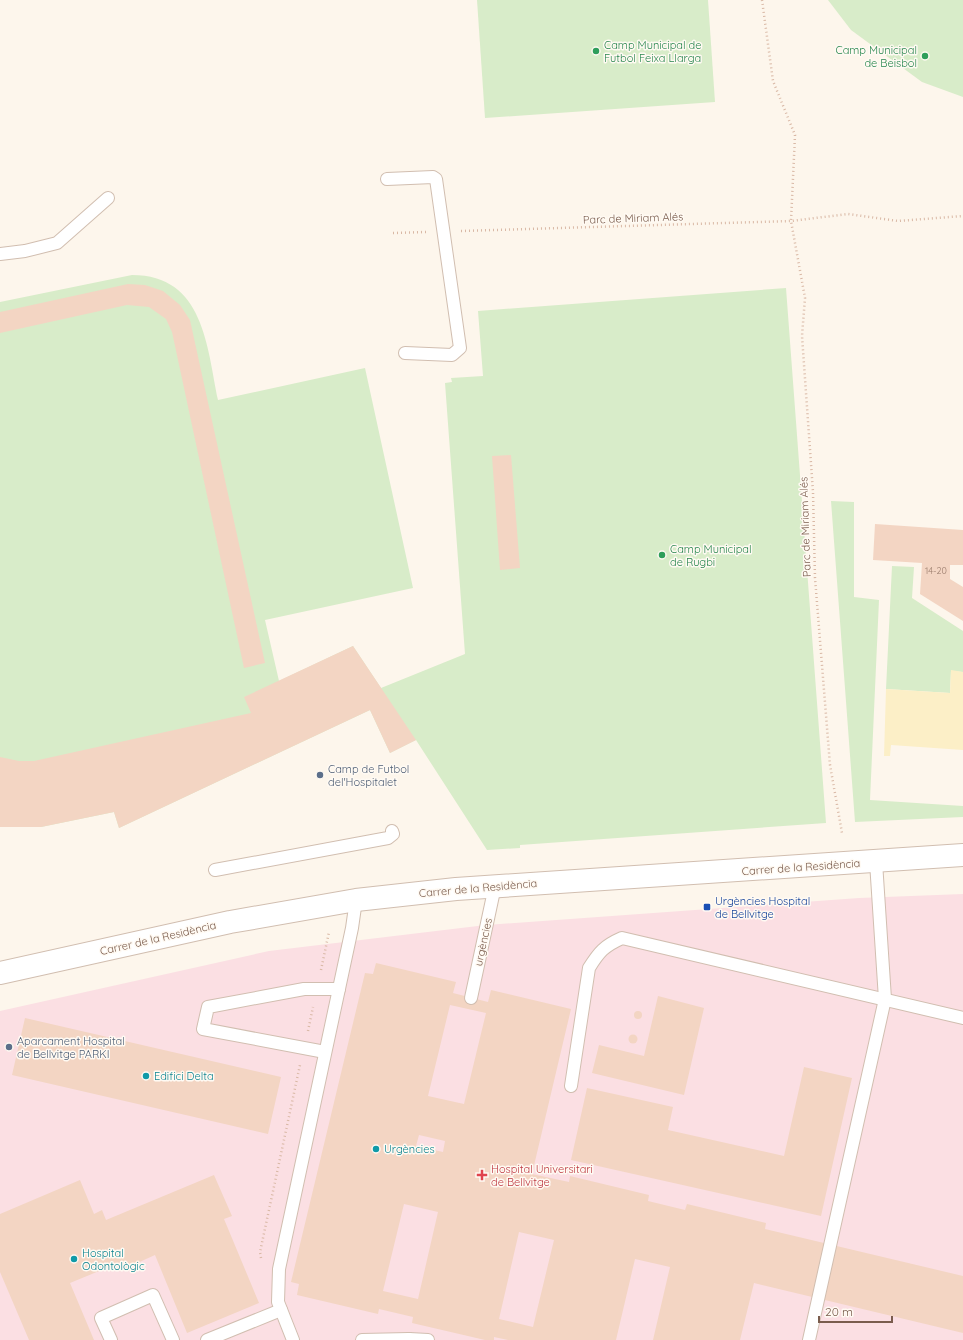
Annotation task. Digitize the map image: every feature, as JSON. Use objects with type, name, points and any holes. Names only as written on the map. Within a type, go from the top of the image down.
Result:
[{"type":"street","name":"Carrer de la Residència","points":[[0,973],[230,922],[356,900],[495,886],[876,862],[963,855]]},
{"type":"lane","points":[[387,178],[432,176],[436,179],[460,348],[452,355],[405,353]]},
{"type":"lane","points":[[0,254],[25,251],[58,243],[108,198]]},
{"type":"lane","points":[[215,870],[388,838],[393,834],[392,831]]},
{"type":"lane","points":[[809,1340],[885,999],[876,862]]},
{"type":"lane","name":"urgències","points":[[471,998],[495,886]]},
{"type":"lane","points":[[293,1340],[278,1302],[279,1269],[339,989],[356,900]]},
{"type":"lane","points":[[570,1086],[589,968],[600,951],[608,944],[622,938],[963,1018]]},
{"type":"lane","points":[[325,1052],[203,1029],[208,1007],[304,989],[339,989]]},
{"type":"lane","points":[[111,1340],[101,1318],[153,1295],[173,1340]]},
{"type":"lane","points":[[207,1340],[281,1310]]},
{"type":"lane","points":[[362,1340],[428,1340]]},
{"type":"path","name":"Parc de Miriam Alés","points":[[762,0],[773,81],[795,134],[791,221],[805,298],[802,336],[813,492],[815,578],[830,765],[842,833]]},
{"type":"path","name":"Parc de Miriam Alés","points":[[475,231],[791,221],[848,214],[898,221],[963,216]]},
{"type":"shaded area","name":"Hospital Universitari de Bellvitge","points":[[963,894],[963,1340],[0,1340],[0,1011],[269,951],[486,925],[859,898]]},
{"type":"green space","name":"Camp Municipal de Futbol Feixa Llarga","points":[[477,0],[708,0],[715,102],[485,118]]},
{"type":"green space","name":"Camp Municipal de Beisbol","points":[[828,0],[963,0],[963,97],[922,82],[851,30]]},
{"type":"green space","points":[[132,275],[156,278],[174,287],[188,301],[198,318],[205,337],[218,400],[365,368],[413,588],[265,620],[279,681],[353,646],[381,688],[465,654],[445,383],[452,382],[451,378],[483,376],[478,311],[786,288],[826,823],[520,845],[520,848],[487,850],[416,740],[390,753],[370,710],[119,828],[114,812],[41,827],[0,827],[0,302]]},
{"type":"green space","points":[[831,501],[854,502],[854,597],[879,600],[870,800],[963,806],[963,817],[855,822]]},
{"type":"green space","points":[[892,566],[914,567],[912,598],[963,631],[963,672],[951,671],[950,693],[886,689]]},
{"type":"sand","points":[[951,670],[963,672],[963,750],[891,745],[890,756],[884,756],[886,689],[950,693]]},
{"type":"building","points":[[128,284],[145,285],[163,291],[180,305],[190,320],[265,663],[244,668],[172,332],[166,319],[149,307],[127,305],[0,333],[0,312]]},
{"type":"building","points":[[511,455],[520,568],[500,570],[492,456]]},
{"type":"building","points":[[875,524],[963,530],[963,565],[950,565],[950,579],[963,587],[963,621],[920,594],[922,563],[873,560]]},
{"type":"building","points":[[353,646],[416,740],[390,753],[370,710],[119,828],[114,812],[41,827],[0,827],[0,757],[19,761],[34,761],[251,713],[244,697]]},
{"type":"building","name":"Urgències","points":[[376,963],[456,982],[453,993],[488,1002],[491,990],[571,1009],[532,1174],[569,1182],[570,1176],[649,1195],[648,1201],[685,1210],[687,1204],[766,1223],[765,1229],[963,1276],[963,1333],[754,1283],[740,1340],[653,1340],[670,1267],[635,1259],[616,1340],[508,1340],[494,1337],[494,1340],[485,1340],[412,1323],[413,1317],[379,1309],[378,1314],[297,1295],[299,1284],[291,1282],[365,973],[373,974]],"holes":[[[450,1005],[486,1013],[464,1104],[428,1096]],[[419,1135],[445,1141],[443,1152],[416,1146]],[[404,1204],[438,1212],[418,1299],[383,1291]],[[519,1232],[554,1240],[533,1327],[499,1319]]]},
{"type":"building","points":[[658,996],[704,1008],[684,1095],[592,1073],[599,1045],[644,1056]]},
{"type":"building","points":[[636,1011],[640,1011],[642,1015],[640,1019],[636,1019],[634,1017],[634,1013]]},
{"type":"building","name":"Edifici Delta","points":[[25,1018],[281,1077],[268,1134],[12,1075]]},
{"type":"building","points":[[633,1034],[638,1039],[633,1044],[628,1039]]},
{"type":"building","points":[[804,1067],[852,1078],[821,1216],[571,1160],[587,1088],[673,1107],[668,1130],[784,1156]]},
{"type":"building","name":"Hospital Odontològic","points":[[214,1175],[232,1216],[224,1219],[259,1303],[187,1333],[155,1255],[124,1269],[121,1262],[70,1283],[94,1340],[29,1340],[0,1272],[0,1214],[80,1180],[94,1214],[102,1210],[106,1220]]},
{"type":"place","name":"Camp Municipal de Futbol Feixa Llarga","points":[[596,51]]},
{"type":"place","name":"Camp Municipal de Beisbol","points":[[925,56]]},
{"type":"place","name":"Camp Municipal de Rugbi","points":[[662,555]]},
{"type":"place","name":"Camp de Futbol del'Hospitalet","points":[[320,775]]},
{"type":"place","name":"Urgències Hospital de Bellvitge","points":[[707,907]]},
{"type":"place","name":"Aparcament Hospital de Bellvitge PARKI","points":[[9,1047]]},
{"type":"place","name":"Edifici Delta","points":[[146,1076]]},
{"type":"place","name":"Urgències","points":[[376,1149]]},
{"type":"place","name":"Hospital Universitari de Bellvitge","points":[[482,1175]]},
{"type":"place","name":"Hospital Odontològic","points":[[74,1259]]}]
